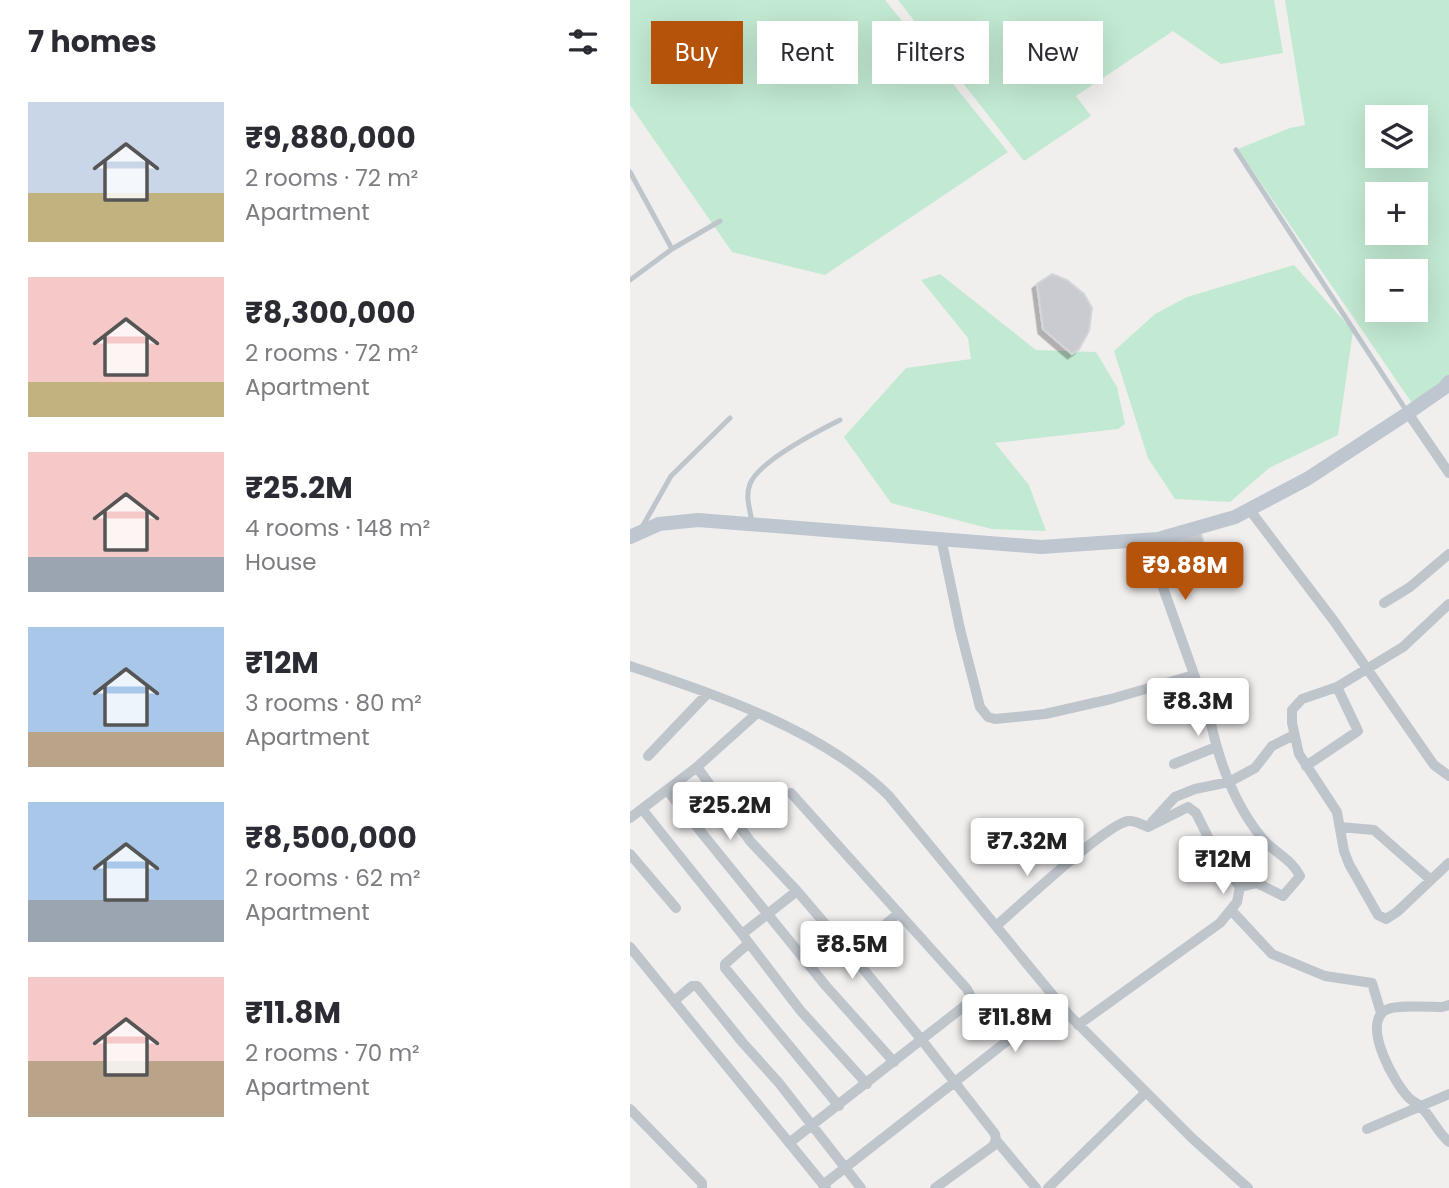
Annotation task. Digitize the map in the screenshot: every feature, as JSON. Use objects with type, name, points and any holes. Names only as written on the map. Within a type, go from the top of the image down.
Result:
[{"type":"main road","points":[[634,535],[659,524],[698,520],[1041,547],[1158,539],[1234,517],[1307,479],[1408,413],[1449,382]]},
{"type":"street","points":[[1408,413],[1449,472]]},
{"type":"street","points":[[1249,509],[1434,765],[1449,776]]},
{"type":"street","points":[[941,538],[980,707],[988,717],[995,719],[1045,715],[1194,675]]},
{"type":"street","points":[[1146,540],[1210,719],[1216,747],[1229,782],[1263,840],[1294,864],[1300,876],[1283,896],[1257,883],[1240,887]]},
{"type":"street","points":[[1384,603],[1410,587],[1449,554]]},
{"type":"street","points":[[1449,604],[1415,637],[1337,687],[1302,699],[1292,710],[1299,754],[1333,804],[1349,864],[1372,907],[1382,918],[1386,919],[1397,912],[1449,863]]},
{"type":"street","points":[[630,666],[708,693],[806,736],[873,780],[889,796],[1057,1002],[1146,1092],[1248,1188]]},
{"type":"street","points":[[1306,766],[1358,731],[1337,687]]},
{"type":"street","points":[[648,756],[708,693]]},
{"type":"street","points":[[630,818],[697,767],[757,714]]},
{"type":"street","points":[[1149,827],[1175,797],[1195,789],[1229,782],[1255,768],[1272,746],[1294,735]]},
{"type":"street","points":[[1174,764],[1216,747]]},
{"type":"street","points":[[697,767],[750,841],[797,891],[921,1039],[995,1135],[996,1140],[1036,1188]]},
{"type":"street","points":[[667,790],[826,986],[894,1062]]},
{"type":"street","points":[[789,1143],[967,1004],[971,997],[967,989],[791,793]]},
{"type":"street","points":[[996,926],[1079,854],[1118,825],[1134,821],[1149,827],[1188,807],[1193,809],[1217,855],[1240,887],[1237,902],[1220,923],[1079,1025]]},
{"type":"street","points":[[642,809],[800,1010],[867,1084]]},
{"type":"street","points":[[1340,827],[1374,830],[1431,880]]},
{"type":"street","points":[[630,854],[676,908]]},
{"type":"street","points":[[742,934],[797,891]]},
{"type":"street","points":[[1232,911],[1272,954],[1325,976],[1372,983],[1381,1013],[1378,1022],[1380,1046],[1388,1067],[1410,1099],[1422,1107],[1449,1142]]},
{"type":"street","points":[[850,953],[899,913]]},
{"type":"street","points":[[750,943],[725,964],[725,968],[839,1106]]},
{"type":"street","points":[[630,947],[824,1186],[1057,1002]]},
{"type":"street","points":[[674,1001],[692,986],[696,986],[779,1083],[861,1188]]},
{"type":"street","points":[[1381,1013],[1390,1008],[1449,1005]]},
{"type":"street","points":[[1048,1188],[1146,1092]]},
{"type":"street","points":[[1367,1129],[1449,1094]]},
{"type":"street","points":[[630,1109],[702,1183],[702,1188]]},
{"type":"street","points":[[935,1188],[992,1146],[996,1140]]},
{"type":"lane","points":[[1236,150],[1408,413]]},
{"type":"lane","points":[[630,172],[672,249]]},
{"type":"lane","points":[[630,280],[672,249],[720,220]]},
{"type":"lane","points":[[634,535],[671,476],[730,418]]},
{"type":"lane","points":[[752,524],[748,497],[752,479],[788,449],[840,420]]},
{"type":"green space","points":[[630,0],[885,0],[902,21],[872,21],[872,84],[953,84],[1008,152],[825,275],[732,252],[630,105]]},
{"type":"green space","points":[[898,0],[1274,0],[1283,53],[1221,64],[1173,31],[1103,78],[1103,21],[1003,21],[1003,84],[1094,84],[1076,96],[1091,116],[1024,161],[964,84],[989,84],[989,21],[914,21]]},
{"type":"green space","points":[[1285,0],[1449,0],[1449,382],[1414,406],[1238,149],[1290,128],[1305,125]]},
{"type":"green space","points":[[1294,265],[1353,331],[1338,435],[1269,468],[1230,502],[1175,499],[1148,458],[1114,351],[1155,314],[1187,297]]},
{"type":"green space","points":[[940,274],[1036,350],[1096,352],[1117,387],[1125,424],[1118,429],[995,443],[1029,485],[1046,531],[992,529],[891,503],[844,437],[906,368],[971,359],[968,338],[921,280]]},
{"type":"building","points":[[1052,274],[1067,280],[1084,294],[1092,308],[1089,331],[1079,349],[1072,354],[1043,329],[1037,284]]},
{"type":"building","points":[[1200,530],[1206,552],[1189,558],[1191,564],[1167,571],[1159,542]]}]
